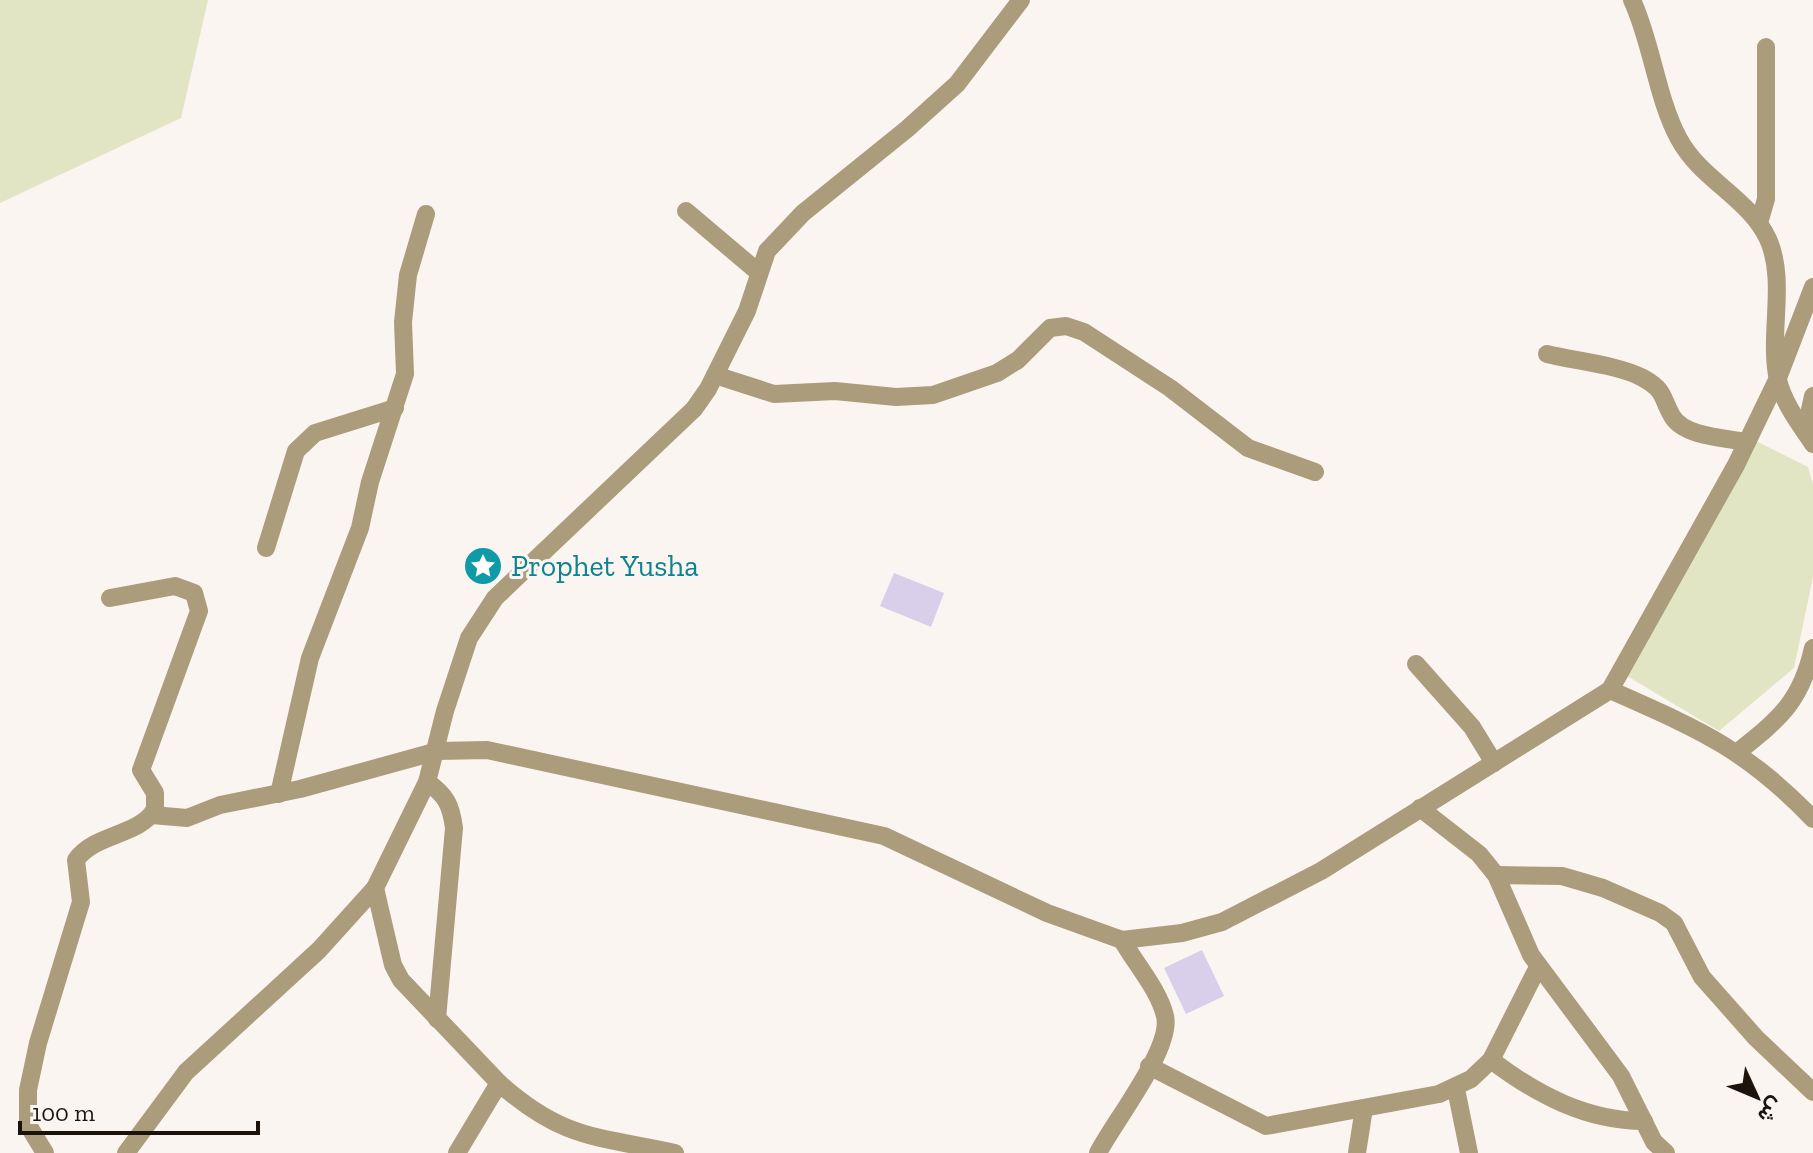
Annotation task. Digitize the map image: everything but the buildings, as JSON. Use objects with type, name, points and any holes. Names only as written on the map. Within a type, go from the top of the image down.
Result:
[{"type":"street","points":[[126,1153],[186,1072],[319,950],[375,888],[427,782],[438,751],[445,711],[469,638],[495,598],[694,409],[747,311],[767,251],[803,213],[957,84],[1021,0]]},
{"type":"street","points":[[1632,0],[1678,138],[1696,164],[1759,223],[1769,242],[1774,266],[1778,378],[1786,404],[1809,438]]},
{"type":"street","points":[[1759,223],[1766,199],[1766,47]]},
{"type":"street","points":[[686,211],[758,272]]},
{"type":"street","points":[[279,794],[310,658],[360,528],[370,482],[405,374],[403,322],[408,275],[426,214]]},
{"type":"street","points":[[45,1153],[28,1125],[28,1090],[38,1043],[81,902],[76,860],[83,850],[152,815],[187,818],[220,805],[279,794],[438,751],[487,750],[553,762],[884,836],[1047,913],[1122,940],[1182,933],[1222,922],[1309,879],[1610,690],[1747,442],[1778,378],[1813,287]]},
{"type":"street","points":[[715,375],[774,394],[835,391],[896,397],[933,395],[997,373],[1018,360],[1050,328],[1066,326],[1084,332],[1170,388],[1248,448],[1315,472]]},
{"type":"street","points":[[1547,354],[1640,376],[1665,394],[1671,413],[1681,424],[1696,431],[1747,442]]},
{"type":"street","points":[[1809,438],[1813,396]]},
{"type":"street","points":[[266,548],[296,451],[315,433],[395,408]]},
{"type":"street","points":[[110,598],[175,586],[194,593],[199,611],[141,770],[157,799],[152,815]]},
{"type":"street","points":[[1739,751],[1790,707],[1808,669],[1813,648]]},
{"type":"street","points":[[1416,664],[1472,727],[1494,763]]},
{"type":"street","points":[[1610,690],[1710,734],[1739,751],[1776,781],[1813,819]]},
{"type":"street","points":[[427,782],[445,795],[452,810],[454,828],[437,1019]]},
{"type":"street","points":[[1420,808],[1479,854],[1496,875],[1538,967],[1614,1065],[1654,1142],[1666,1153]]},
{"type":"street","points":[[1496,875],[1562,876],[1603,888],[1660,913],[1674,923],[1702,977],[1756,1038],[1813,1092]]},
{"type":"street","points":[[375,888],[393,965],[416,999],[499,1083],[535,1113],[575,1133],[597,1140],[675,1153]]},
{"type":"street","points":[[1098,1153],[1162,1041],[1166,1019],[1122,940]]},
{"type":"street","points":[[1149,1066],[1266,1126],[1456,1089],[1491,1060],[1538,967]]},
{"type":"street","points":[[1491,1060],[1517,1080],[1557,1101],[1598,1117],[1644,1121]]},
{"type":"street","points":[[457,1153],[499,1083]]},
{"type":"street","points":[[1456,1089],[1469,1153]]},
{"type":"street","points":[[1357,1153],[1364,1108]]},
{"type":"green space","points":[[0,0],[208,0],[181,118],[0,203]]},
{"type":"green space","points":[[1756,441],[1808,467],[1813,484],[1813,577],[1794,668],[1719,731],[1622,673]]},
{"type":"place","name":"Prophet Yusha","points":[[483,566]]}]
